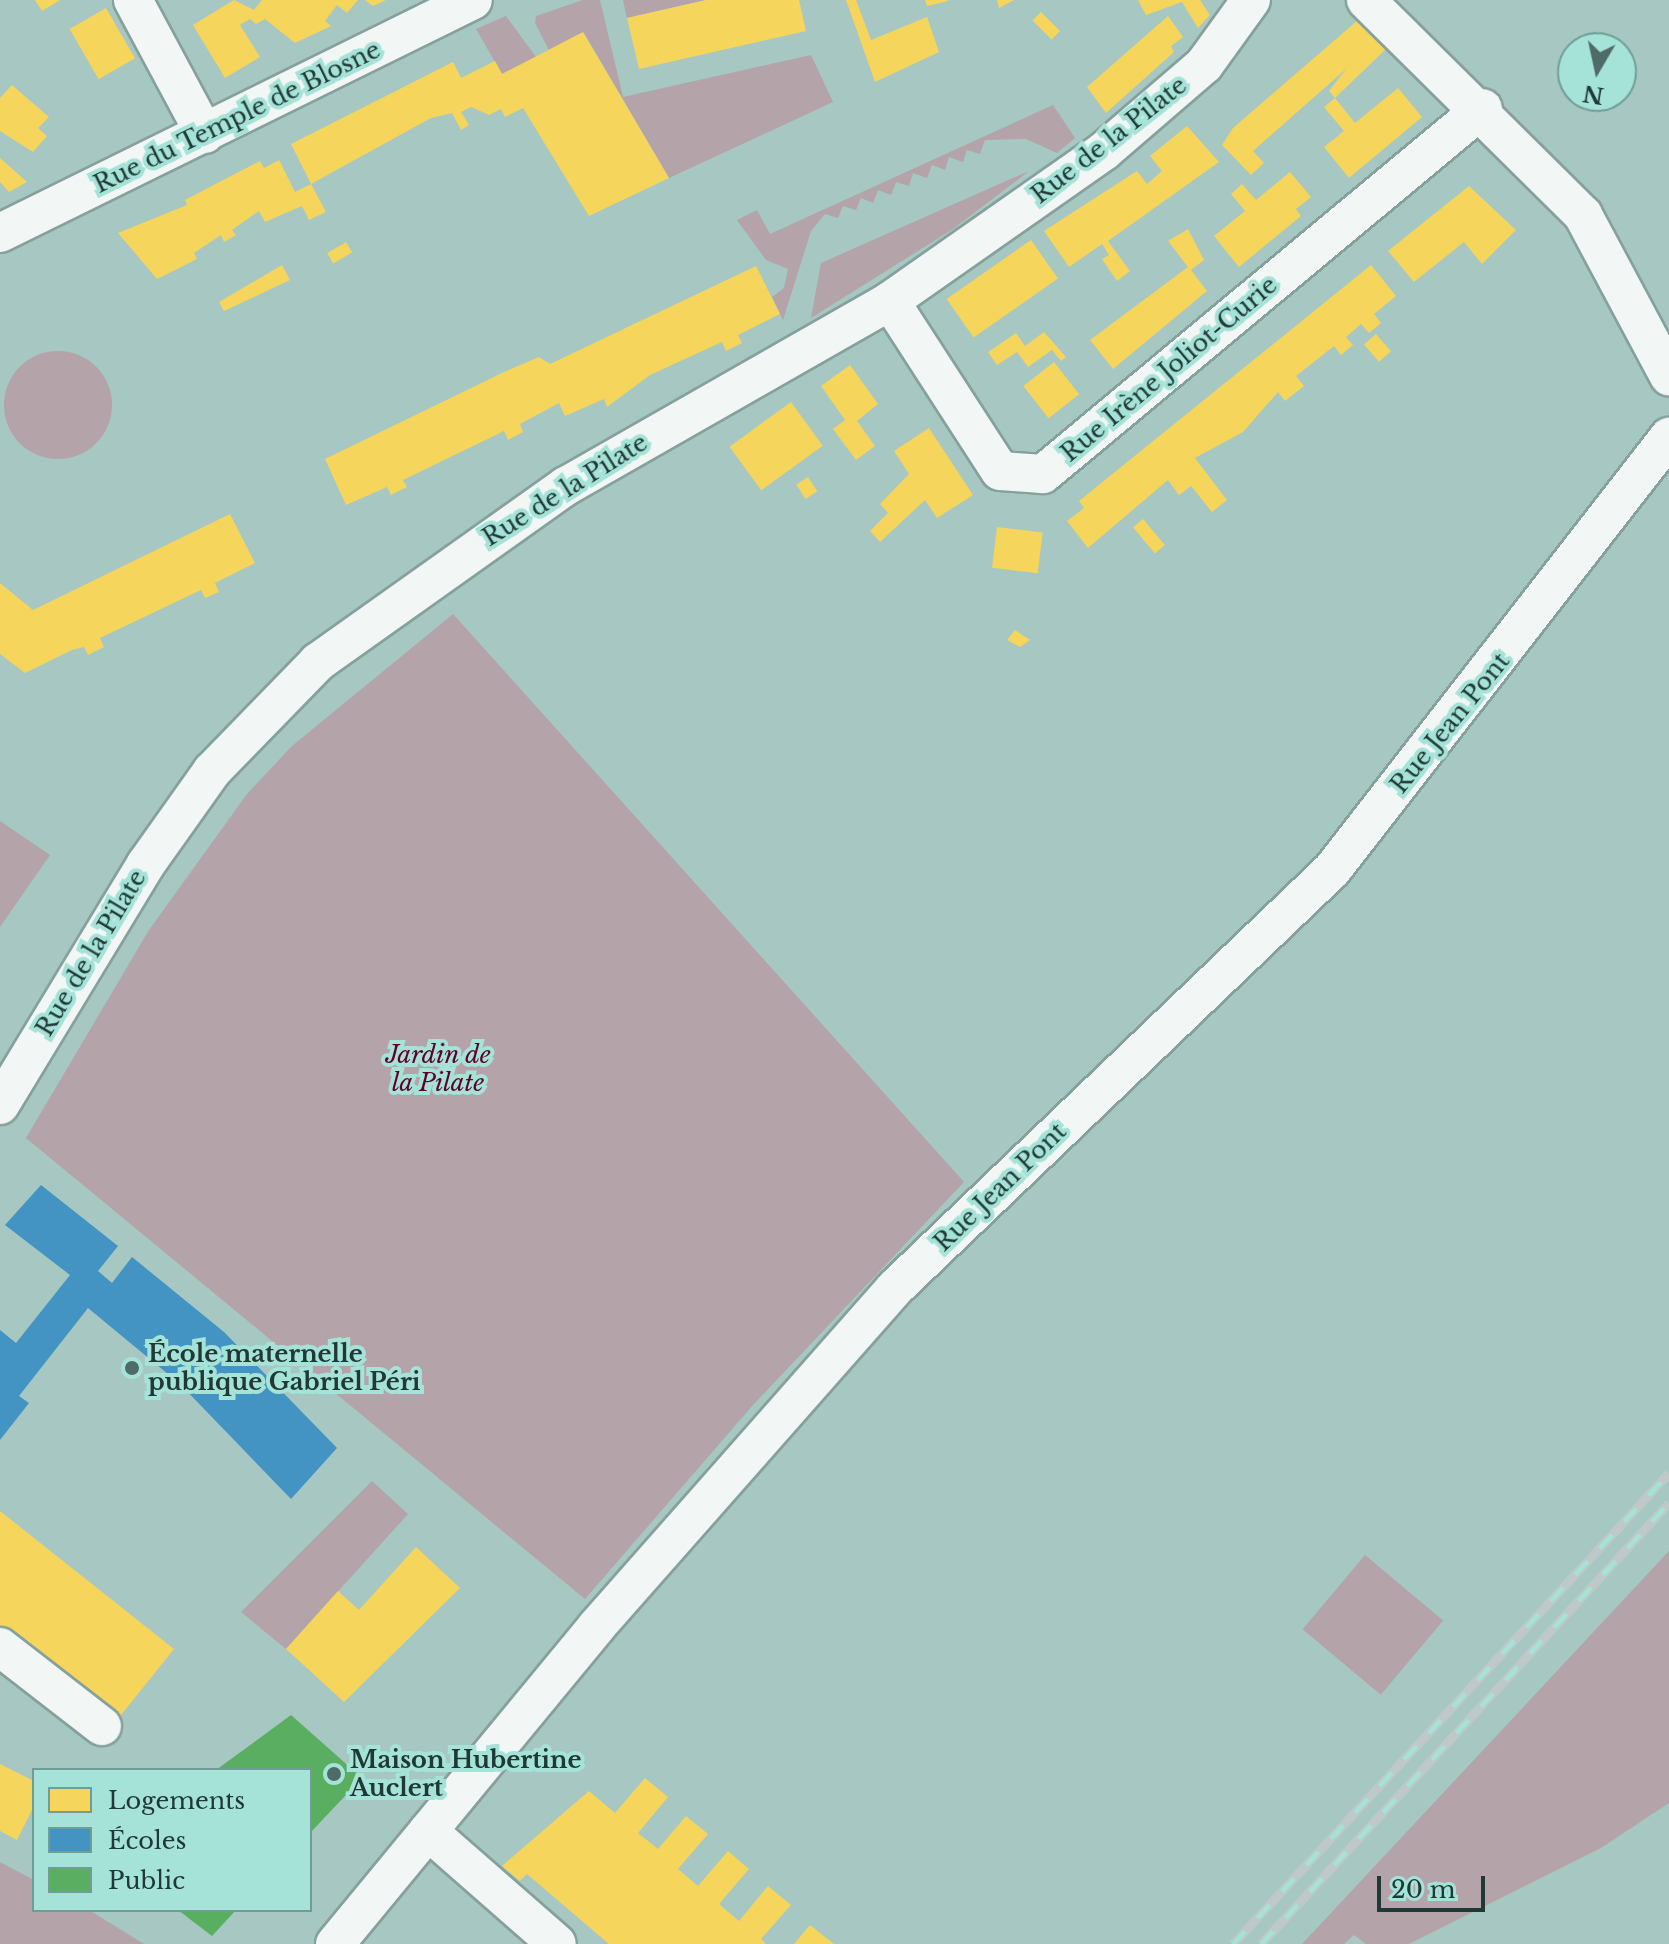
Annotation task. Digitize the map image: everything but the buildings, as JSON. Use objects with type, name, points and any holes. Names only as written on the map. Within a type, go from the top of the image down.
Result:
[{"type":"street","points":[[133,0],[205,134]]},
{"type":"street","name":"Rue du Temple de Blosne","points":[[0,233],[473,0]]},
{"type":"street","name":"Rue de la Pilate","points":[[0,1105],[187,806],[261,716],[318,662],[566,486],[890,301],[1104,151],[1204,65],[1251,0]]},
{"type":"street","points":[[1366,0],[1483,108],[1544,169],[1583,215],[1669,376]]},
{"type":"street","name":"Rue Irène Joliot-Curie","points":[[890,301],[1000,471],[1043,474],[1483,108]]},
{"type":"street","name":"Rue Jean Pont","points":[[335,1944],[656,1557],[895,1288],[1332,870],[1669,437]]},
{"type":"street","points":[[0,1647],[102,1726]]},
{"type":"street","points":[[428,1831],[557,1944]]},
{"type":"green space","points":[[583,0],[600,0],[623,97],[811,55],[833,102],[669,178],[584,33],[549,50],[535,23],[536,16]]},
{"type":"green space","points":[[623,0],[706,0],[627,18]]},
{"type":"green space","points":[[506,16],[536,57],[502,74],[476,29]]},
{"type":"green space","points":[[1053,105],[1075,138],[1057,153],[1026,139],[985,140],[980,154],[967,150],[963,162],[949,157],[945,170],[932,165],[927,178],[913,173],[909,186],[896,182],[891,195],[878,190],[873,203],[861,198],[856,210],[843,206],[838,218],[825,214],[811,231],[783,320],[772,297],[784,288],[788,269],[766,260],[737,220],[757,210],[770,234]]},
{"type":"green space","points":[[1029,171],[953,229],[811,318],[821,263]]},
{"type":"green space","points":[[58,351],[79,355],[96,367],[108,384],[112,405],[108,426],[96,443],[79,455],[58,459],[37,455],[20,443],[8,426],[4,405],[8,384],[20,367],[37,355]]},
{"type":"green space","name":"Jardin de la Pilate","points":[[453,614],[964,1182],[753,1405],[585,1599],[26,1138],[149,930],[247,794],[292,746]]},
{"type":"green space","points":[[0,821],[50,855],[0,927]]},
{"type":"green space","points":[[372,1481],[408,1514],[286,1649],[241,1612]]},
{"type":"green space","points":[[1669,1551],[1669,1803],[1601,1848],[1409,1944],[1366,1944],[1354,1935],[1344,1944],[1302,1944]]},
{"type":"green space","points":[[1365,1555],[1443,1621],[1381,1695],[1303,1629]]},
{"type":"green space","points":[[0,1862],[32,1879],[32,1912],[92,1912],[144,1944],[0,1944]]},
{"type":"railway","points":[[1233,1944],[1669,1473]]},
{"type":"railway","points":[[1261,1944],[1669,1503]]},
{"type":"place","name":"École maternelle publique Gabriel Péri","points":[[132,1368]]},
{"type":"place","name":"Maison Hubertine Auclert","points":[[334,1774]]}]
